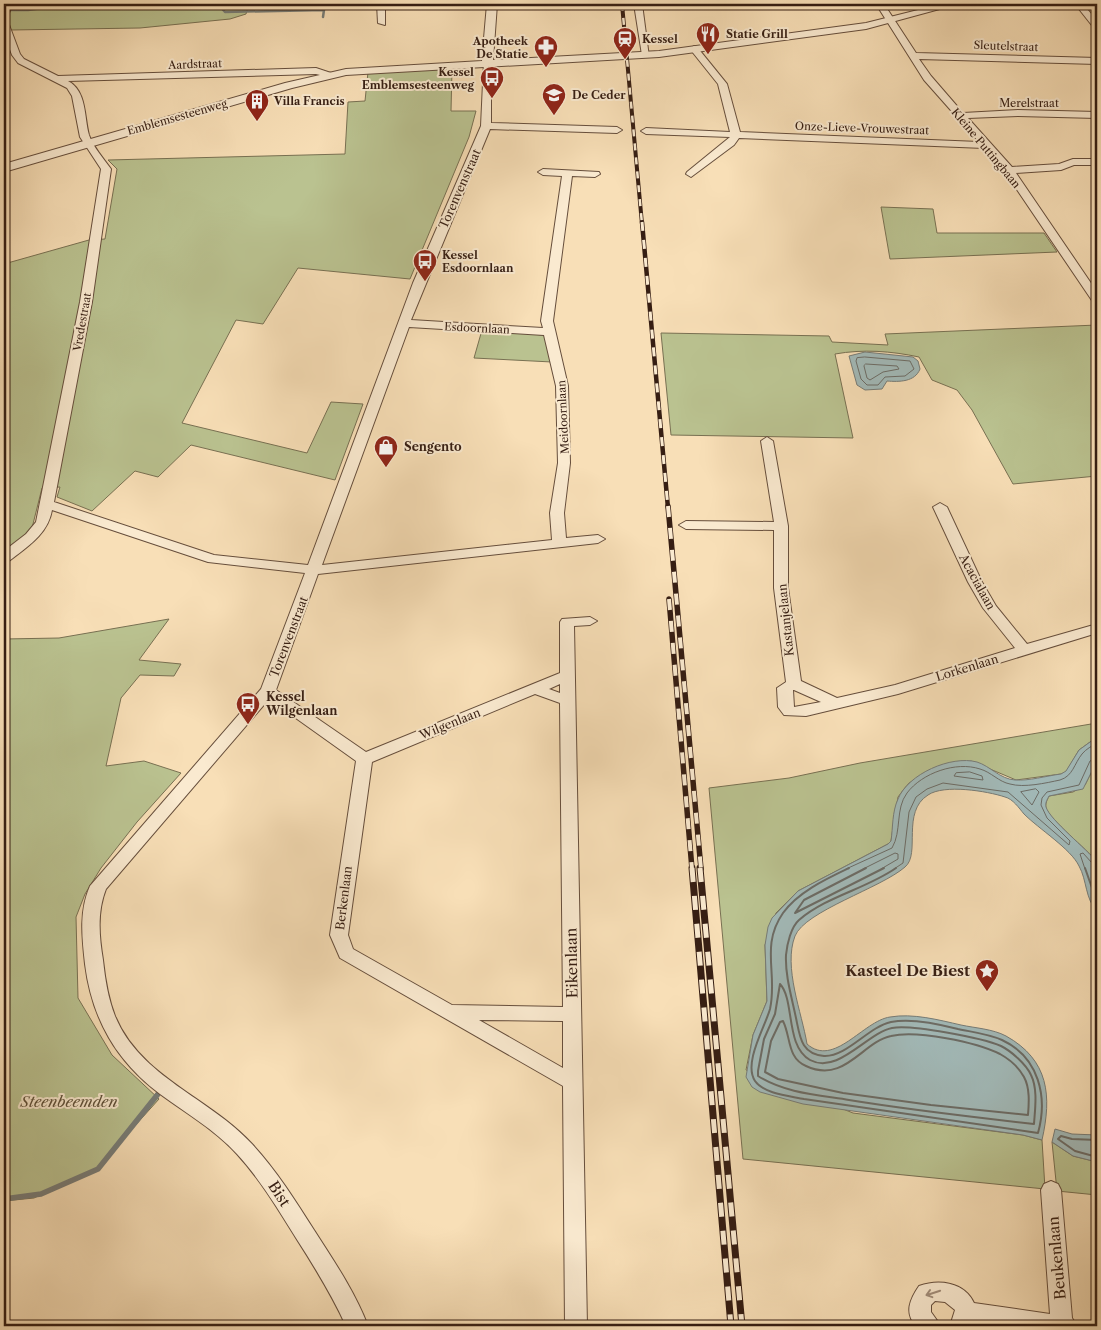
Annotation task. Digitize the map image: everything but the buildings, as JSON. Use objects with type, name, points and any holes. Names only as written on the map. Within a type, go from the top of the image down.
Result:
[{"type":"street","points":[[4,15],[9,4]]},
{"type":"street","points":[[381,4],[382,23]]},
{"type":"street","points":[[487,63],[492,4]]},
{"type":"street","points":[[638,4],[646,55]]},
{"type":"street","name":"Kleine Puttingbaan","points":[[880,4],[927,78],[1008,170],[1097,300]]},
{"type":"street","name":"Emblemsesteenweg","points":[[4,168],[332,74],[362,70],[646,55],[892,21],[953,4]]},
{"type":"street","points":[[1079,4],[1097,26]]},
{"type":"street","points":[[4,22],[16,55],[21,61],[36,71],[59,79]]},
{"type":"street","points":[[691,174],[731,143],[736,135],[722,84],[694,49]]},
{"type":"street","name":"Sleutelstraat","points":[[914,56],[1097,62]]},
{"type":"street","name":"Torenvenstraat","points":[[168,1089],[149,1074],[129,1054],[114,1035],[102,1010],[96,987],[92,950],[93,897],[113,870],[268,690],[419,283],[486,126],[487,63]]},
{"type":"street","name":"Aardstraat","points":[[59,79],[316,71],[332,74]]},
{"type":"street","name":"Vredestraat","points":[[4,558],[31,537],[43,523],[66,413],[101,209],[106,169],[85,136],[77,96],[70,86],[59,79]]},
{"type":"street","name":"Merelstraat","points":[[961,116],[1018,113],[1097,115]]},
{"type":"street","points":[[486,126],[617,130]]},
{"type":"street","name":"Onze-Lieve-Vrouwestraat","points":[[646,131],[987,145]]},
{"type":"street","points":[[1008,170],[1061,167],[1072,162],[1097,162]]},
{"type":"street","points":[[543,172],[595,174]]},
{"type":"street","name":"Meidoornlaan","points":[[559,543],[557,513],[564,463],[562,386],[560,371],[548,332],[548,308],[568,173]]},
{"type":"street","name":"Esdoornlaan","points":[[405,324],[548,332]]},
{"type":"street","name":"Kastanjelaan","points":[[767,441],[781,526],[781,588],[794,684]]},
{"type":"street","name":"Acacialaan","points":[[940,507],[975,582],[990,608],[1024,650]]},
{"type":"street","points":[[46,510],[70,513],[213,559],[314,570],[598,539]]},
{"type":"street","points":[[686,525],[781,526]]},
{"type":"street","name":"Eikenlaan","points":[[576,1326],[567,622],[590,621]]},
{"type":"street","name":"Lorkenlaan","points":[[794,684],[785,688],[786,707],[789,711],[795,712],[809,710],[898,689],[1097,628]]},
{"type":"street","name":"Wilgenlaan","points":[[364,760],[568,675]]},
{"type":"street","points":[[794,684],[835,703]]},
{"type":"street","points":[[535,689],[569,700]]},
{"type":"street","points":[[268,690],[364,760]]},
{"type":"street","name":"Berkenlaan","points":[[364,760],[339,935],[346,953],[574,1083]]},
{"type":"street","points":[[450,1012],[573,1014]]},
{"type":"street","name":"Bist","points":[[168,1089],[235,1138],[267,1176],[332,1277],[357,1326]]},
{"type":"street","name":"Beukenlaan","points":[[930,1326],[922,1316],[920,1303],[923,1297],[933,1291],[948,1292],[955,1295],[964,1306],[963,1319],[1064,1326],[1051,1190]]},
{"type":"green space","points":[[14,4],[249,4],[246,14],[230,19],[140,28],[11,30],[7,23],[7,16]]},
{"type":"green space","points":[[452,69],[451,111],[476,111],[469,137],[410,279],[298,268],[263,324],[236,320],[182,423],[307,453],[331,402],[363,404],[335,480],[191,445],[158,477],[135,471],[92,511],[57,497],[60,487],[42,488],[32,528],[10,548],[4,548],[4,264],[89,240],[105,239],[117,169],[108,160],[345,154],[348,102],[365,101],[368,72]]},
{"type":"green space","points":[[881,207],[933,209],[937,233],[1044,233],[1057,252],[890,259]]},
{"type":"green space","points":[[1097,325],[1097,476],[1013,484],[972,410],[957,390],[932,380],[919,357],[888,352],[866,351],[835,354],[853,438],[671,435],[661,333],[829,336],[832,342],[888,345],[885,334]]},
{"type":"green space","points":[[482,330],[544,335],[552,362],[474,358]]},
{"type":"green space","name":"Steenbeemden","points":[[169,619],[139,660],[181,664],[174,676],[140,675],[121,698],[106,766],[144,761],[181,773],[137,822],[101,868],[85,894],[76,917],[78,998],[112,1055],[159,1099],[97,1168],[34,1198],[4,1201],[4,639],[59,638]]},
{"type":"green space","points":[[1097,723],[1097,737],[1079,750],[1066,772],[1061,774],[1016,780],[971,761],[944,765],[909,783],[898,797],[891,841],[888,844],[798,891],[776,913],[765,945],[767,1001],[753,1035],[746,1070],[853,1113],[1023,1135],[1042,1140],[1045,1189],[743,1159],[709,788],[789,778],[860,763]]},
{"type":"green space","points":[[1097,761],[1097,862],[1054,820],[1046,808],[1046,802],[1049,796],[1073,792],[1085,785]]},
{"type":"green space","points":[[1052,1142],[1073,1156],[1097,1162],[1097,1195],[1057,1191]]},
{"type":"water","points":[[865,352],[913,357],[918,361],[920,369],[911,379],[887,381],[882,389],[865,390],[857,385],[849,356]]},
{"type":"water","points":[[1097,737],[1097,761],[1083,789],[1049,796],[1046,807],[1061,827],[1097,862],[1097,911],[1090,901],[1082,871],[1075,860],[1008,798],[966,790],[944,790],[928,795],[920,802],[913,822],[912,853],[905,867],[894,875],[813,918],[795,936],[792,948],[792,976],[807,1044],[817,1050],[828,1050],[838,1047],[880,1020],[899,1016],[926,1018],[990,1030],[1006,1036],[1031,1056],[1044,1080],[1047,1109],[1042,1140],[1023,1135],[803,1104],[760,1092],[752,1087],[746,1077],[753,1035],[767,1001],[765,945],[768,927],[772,918],[798,891],[888,844],[891,841],[898,799],[903,790],[921,774],[943,764],[967,761],[977,762],[1005,777],[1015,780],[1061,774],[1066,771],[1079,750]]},
{"type":"water","points":[[1055,1129],[1072,1134],[1097,1135],[1097,1162],[1073,1156],[1052,1142]]},
{"type":"waterway","points":[[8,10],[28,10],[73,4]]},
{"type":"waterway","points":[[218,4],[225,12],[324,10],[323,17]]},
{"type":"waterway","points":[[4,1199],[41,1194],[98,1169],[158,1094]]},
{"type":"railway","points":[[622,4],[642,224]]},
{"type":"railway","points":[[642,222],[668,508]]},
{"type":"railway","points":[[668,506],[701,869]]},
{"type":"railway","points":[[669,599],[692,869]]},
{"type":"railway","points":[[692,868],[731,1326]]},
{"type":"railway","points":[[700,868],[742,1326]]},
{"type":"place","name":"Statie Grill","points":[[708,55]]},
{"type":"place","name":"Kessel","points":[[625,60]]},
{"type":"place","name":"Apotheek De Statie","points":[[546,68]]},
{"type":"place","name":"Kessel Emblemsesteenweg","points":[[492,99]]},
{"type":"place","name":"De Ceder","points":[[554,116]]},
{"type":"place","name":"Villa Francis","points":[[257,122]]},
{"type":"place","name":"Kessel Esdoornlaan","points":[[425,282]]},
{"type":"place","name":"Sengento","points":[[386,468]]},
{"type":"place","name":"Kessel Wilgenlaan","points":[[248,725]]},
{"type":"place","name":"Kasteel De Biest","points":[[987,992]]}]
